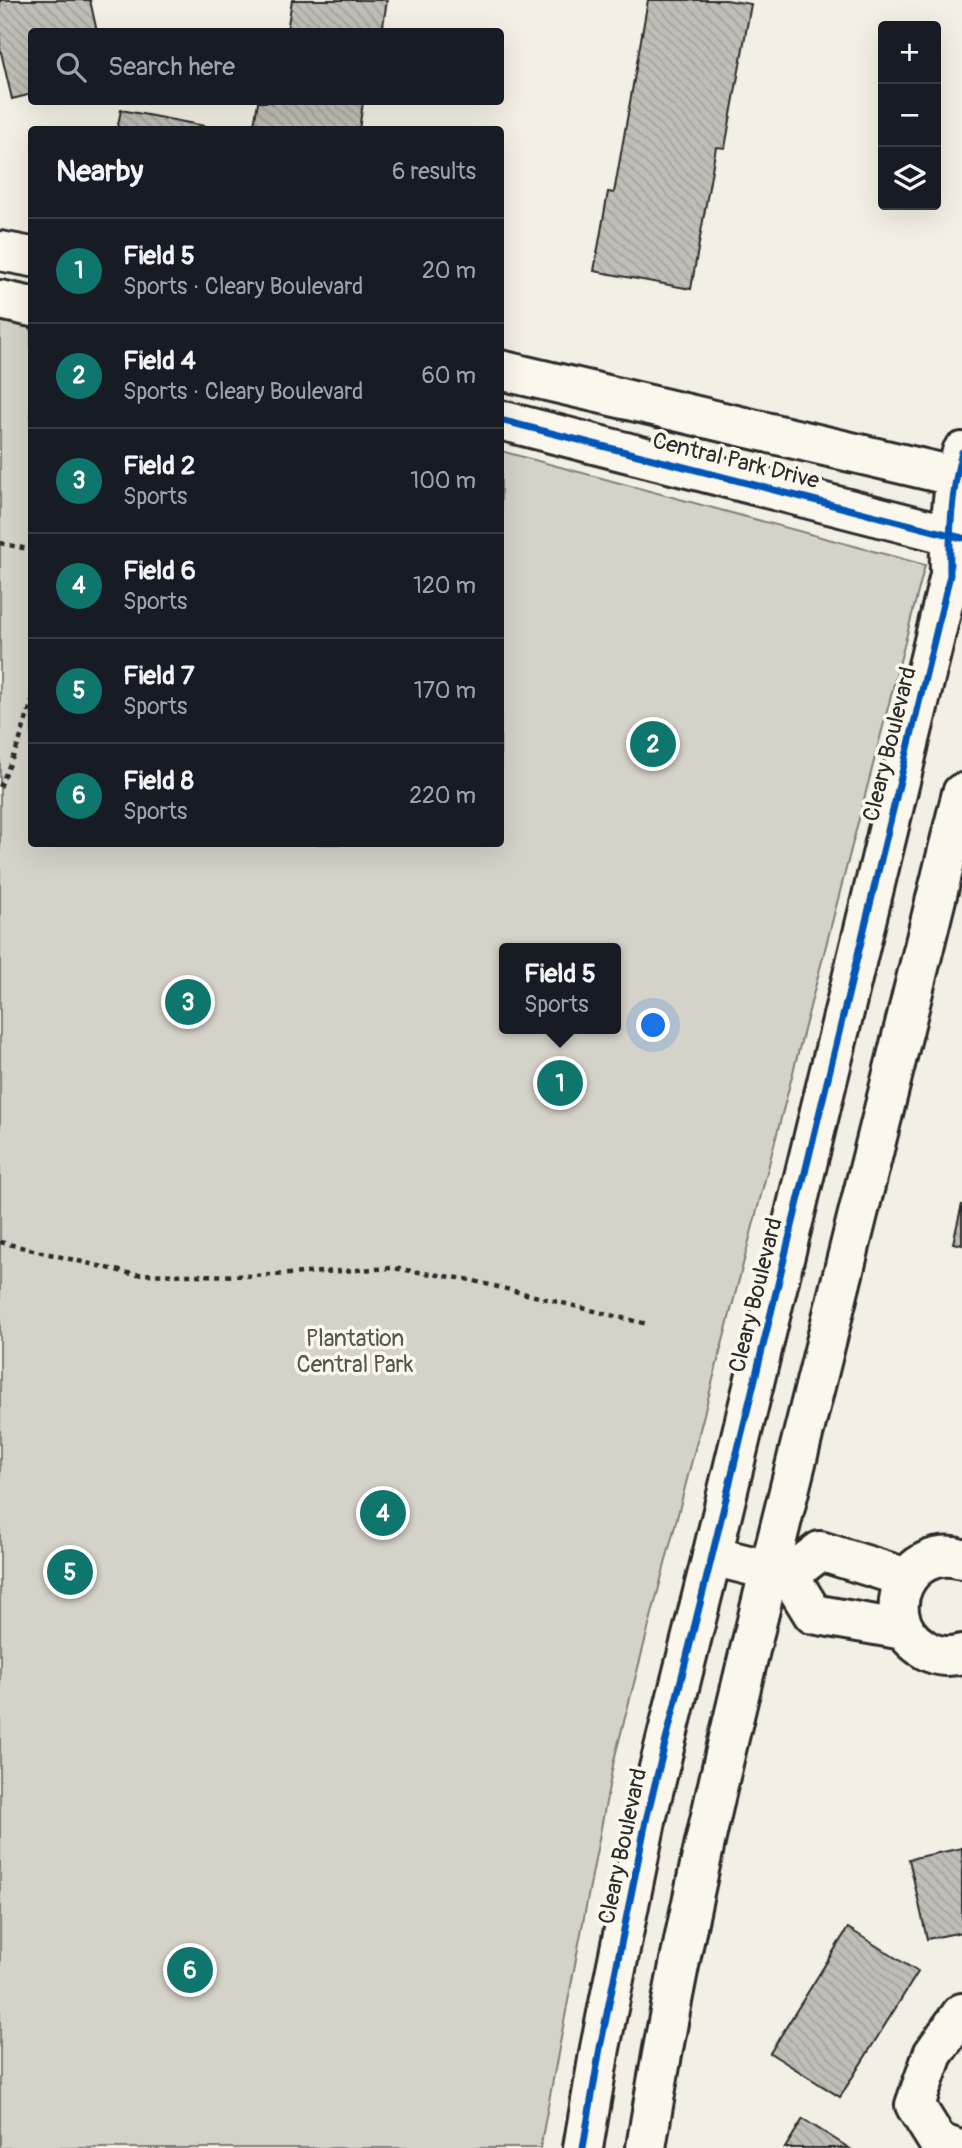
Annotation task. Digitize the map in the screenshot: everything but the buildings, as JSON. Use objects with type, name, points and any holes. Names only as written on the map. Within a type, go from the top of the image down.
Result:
[{"type":"street","points":[[0,251],[28,256]]},
{"type":"street","points":[[0,300],[28,306]]},
{"type":"street","name":"Central Park Drive","points":[[504,371],[960,469]]},
{"type":"street","name":"Central Park Drive","points":[[504,421],[956,536]]},
{"type":"street","name":"Cleary Boulevard","points":[[583,2148],[602,2035],[647,1815],[950,575],[956,536],[960,469]]},
{"type":"street","points":[[646,2148],[662,2050],[699,1867],[779,1573],[962,793]]},
{"type":"street","points":[[779,1573],[820,1551],[907,1578]]},
{"type":"street","points":[[712,1556],[779,1573],[813,1614],[904,1630]]},
{"type":"street","points":[[961,1655],[943,1656],[927,1652],[914,1643],[904,1630],[898,1604],[900,1590],[917,1567],[929,1560],[943,1557],[962,1559]]},
{"type":"street","points":[[954,2148],[938,2142],[915,2105],[933,2054],[962,2013]]},
{"type":"path","points":[[0,543],[28,549]]},
{"type":"path","points":[[0,787],[28,714]]},
{"type":"path","points":[[0,1241],[132,1275],[254,1276],[392,1268],[466,1279],[647,1324]]},
{"type":"green space","name":"Plantation Central Park","points":[[0,320],[28,325],[28,847],[504,847],[504,452],[925,565],[614,1760],[540,2148],[0,2148]]},
{"type":"cycle path","points":[[504,421],[962,538]]},
{"type":"cycle path","points":[[583,2148],[600,2048],[647,1816],[950,575],[955,482],[962,452]]},
{"type":"place","name":"Field 4","points":[[653,744]]},
{"type":"place","name":"Field 2","points":[[188,1002]]},
{"type":"place","name":"Field 5","points":[[560,1083]]},
{"type":"place","name":"Field 6","points":[[383,1513]]},
{"type":"place","name":"Field 7","points":[[70,1572]]},
{"type":"place","name":"Field 8","points":[[190,1970]]}]
